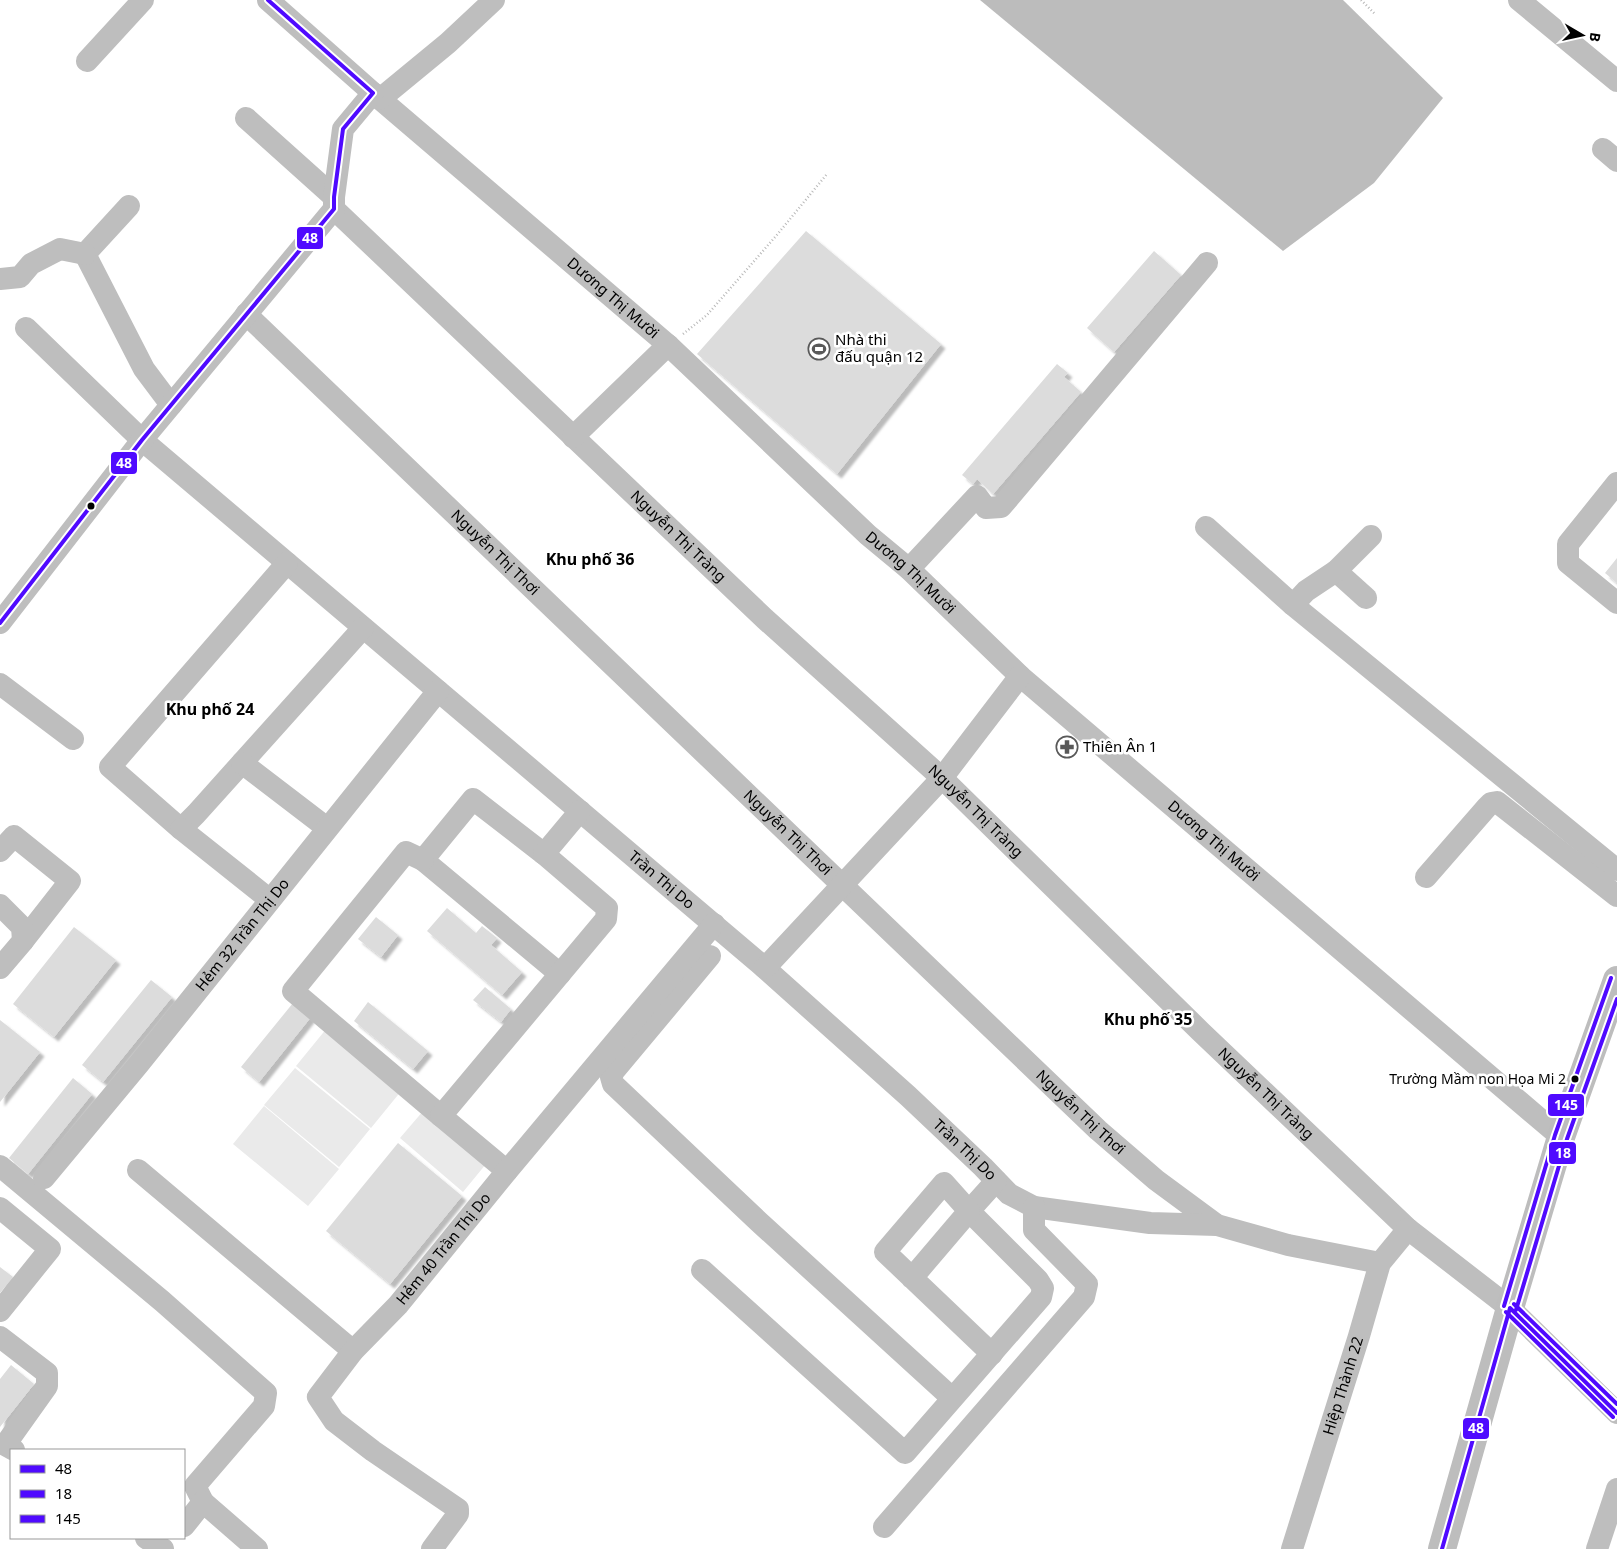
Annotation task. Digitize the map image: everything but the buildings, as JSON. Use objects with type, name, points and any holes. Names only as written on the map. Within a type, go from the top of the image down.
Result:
[{"type":"main road","points":[[1442,1549],[1510,1308],[1561,1138],[1617,980]]},
{"type":"street","points":[[87,61],[143,0]]},
{"type":"street","name":"Dương Thị Mười","points":[[268,0],[668,346],[868,535],[909,569],[1020,676],[1561,1138]]},
{"type":"street","points":[[0,623],[142,440],[334,203],[342,129],[377,96],[448,43],[494,0]]},
{"type":"street","points":[[1519,0],[1617,81]]},
{"type":"street","name":"Nguyễn Thị Tràng","points":[[246,118],[573,437],[765,619],[942,778],[1201,1032],[1408,1229],[1510,1308],[1617,1413]]},
{"type":"street","points":[[85,254],[129,206]]},
{"type":"street","points":[[0,279],[20,277],[31,264],[60,249],[85,254]]},
{"type":"street","points":[[85,254],[144,369],[171,405]]},
{"type":"street","points":[[909,569],[977,496],[986,508],[1002,507],[1207,263]]},
{"type":"street","name":"Nguyễn Thị Thơi","points":[[246,314],[1098,1130],[1156,1180],[1218,1225],[1288,1245],[1380,1263]]},
{"type":"street","name":"Trần Thị Do","points":[[26,328],[142,440],[766,968],[908,1096],[1009,1194],[1034,1207],[1150,1223],[1218,1225]]},
{"type":"street","points":[[573,437],[668,346]]},
{"type":"street","points":[[1617,482],[1568,544],[1568,563],[1617,603]]},
{"type":"street","points":[[1206,527],[1293,605],[1617,870]]},
{"type":"street","points":[[1293,605],[1306,591],[1336,571],[1371,536]]},
{"type":"street","points":[[269,899],[181,829],[110,767],[287,563]]},
{"type":"street","points":[[1336,571],[1366,598]]},
{"type":"street","points":[[181,829],[363,628]]},
{"type":"street","points":[[766,968],[942,778],[1020,676]]},
{"type":"street","points":[[0,684],[73,739]]},
{"type":"street","name":"Hẻm 32 Trần Thị Do","points":[[44,1178],[138,1065],[269,899],[438,691]]},
{"type":"street","points":[[242,763],[327,828]]},
{"type":"street","points":[[423,860],[473,799],[544,854],[606,908],[606,919],[442,1116]]},
{"type":"street","points":[[1426,877],[1487,807],[1491,803],[1497,802],[1617,896]]},
{"type":"street","points":[[544,854],[580,811]]},
{"type":"street","points":[[0,852],[14,836],[70,881],[0,968]]},
{"type":"street","points":[[507,1171],[293,991],[406,852],[423,860],[560,974]]},
{"type":"street","points":[[0,905],[22,927],[23,941]]},
{"type":"street","name":"Hẻm 40 Trần Thị Do","points":[[432,1549],[458,1514],[458,1509],[373,1451],[334,1421],[318,1396],[353,1351],[398,1305],[507,1171],[714,924]]},
{"type":"street","points":[[710,956],[614,1071],[611,1077],[613,1084],[766,1228],[952,1398]]},
{"type":"street","points":[[0,1166],[162,1301],[266,1393],[264,1406],[195,1486],[203,1502],[257,1549]]},
{"type":"street","points":[[138,1170],[353,1351]]},
{"type":"street","points":[[912,1278],[996,1181]]},
{"type":"street","points":[[905,1453],[952,1398],[992,1354],[1041,1297],[1042,1288],[1038,1280],[969,1211],[944,1183],[885,1252],[992,1354]]},
{"type":"street","points":[[884,1527],[1084,1296],[1087,1284],[1034,1230],[1034,1207]]},
{"type":"street","points":[[0,1208],[50,1249],[0,1311]]},
{"type":"street","name":"Hiệp Thành 22","points":[[1292,1549],[1380,1263],[1408,1229]]},
{"type":"street","points":[[702,1270],[929,1476]]},
{"type":"street","points":[[0,1337],[47,1373],[47,1386],[5,1444],[12,1449]]},
{"type":"street","points":[[1597,1549],[1617,1489]]},
{"type":"street","points":[[185,1525],[203,1502]]},
{"type":"street","points":[[148,1539],[164,1549],[173,1539]]},
{"type":"path","points":[[1361,0],[1375,14]]},
{"type":"path","points":[[668,346],[707,315],[827,174]]},
{"type":"shaded area","points":[[980,0],[1343,0],[1443,98],[1374,183],[1283,251]]},
{"type":"shaded area","points":[[327,1028],[402,1090],[371,1128],[296,1066]]},
{"type":"shaded area","points":[[295,1068],[370,1129],[339,1167],[264,1105]]},
{"type":"shaded area","points":[[264,1106],[339,1169],[308,1206],[233,1144]]},
{"type":"shaded area","points":[[424,1110],[486,1164],[463,1192],[400,1138]]},
{"type":"transit line","name":"48","points":[[268,0],[373,93]]},
{"type":"transit line","name":"48","points":[[0,623],[142,440],[334,209],[343,129],[373,93]]},
{"type":"transit line","name":"145","points":[[1504,1306],[1555,1135],[1611,978]]},
{"type":"transit line","name":"18","points":[[1516,1310],[1567,1139],[1617,999]]},
{"type":"transit line","name":"145","points":[[1514,1304],[1617,1404]]},
{"type":"transit line","name":"48","points":[[1510,1308],[1617,1413]]},
{"type":"transit line","name":"48","points":[[1442,1549],[1510,1308]]},
{"type":"transit line","name":"18","points":[[1506,1312],[1613,1417]]},
{"type":"place","name":"Nhà thi đấu quận 12","points":[[819,349]]},
{"type":"place","name":"Thiên Ân 1","points":[[1067,747]]},
{"type":"place","name":"Trường Mầm non Họa Mi 2","points":[[1575,1079]]},
{"type":"district","name":"Khu phố 36","points":[[590,559]]},
{"type":"district","name":"Khu phố 24","points":[[210,709]]},
{"type":"district","name":"Khu phố 35","points":[[1148,1019]]}]
